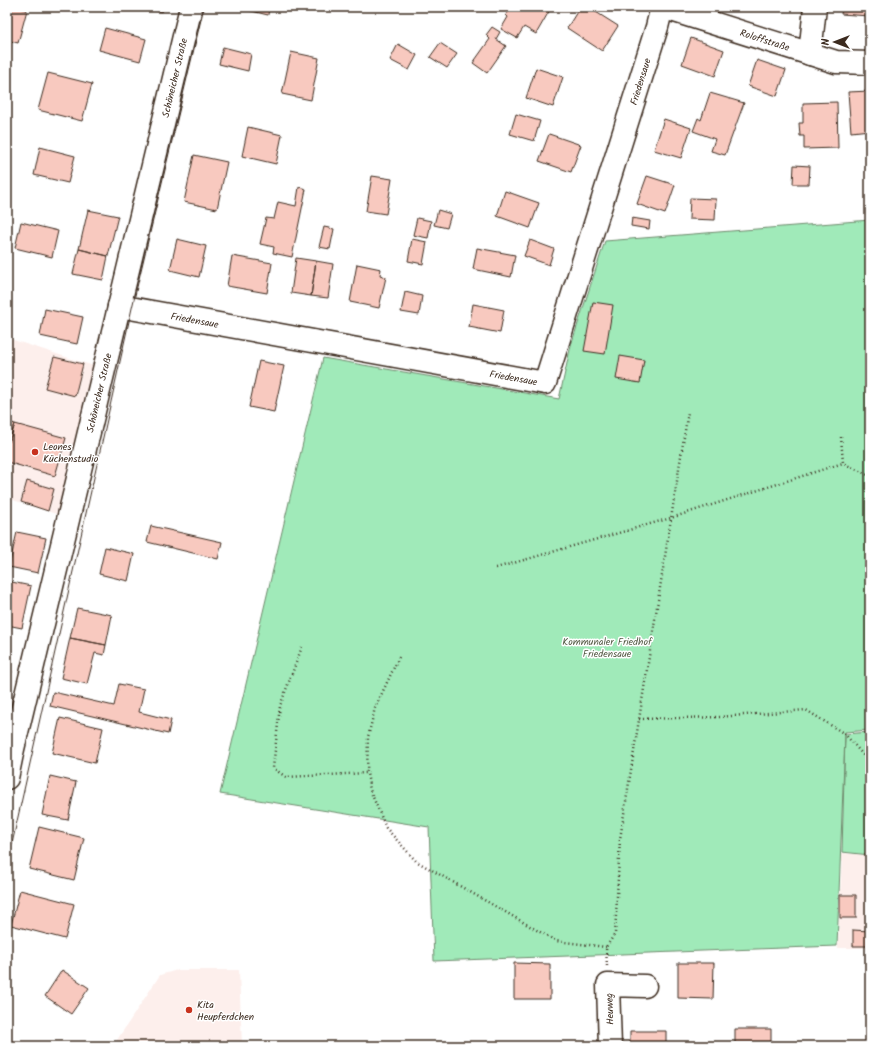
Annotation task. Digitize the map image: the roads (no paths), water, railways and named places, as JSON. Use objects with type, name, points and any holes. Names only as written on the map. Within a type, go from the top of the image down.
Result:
[{"type":"street","name":"Schöneicher Straße","points":[[7,778],[52,584],[191,7]]},
{"type":"street","name":"Friedensaue","points":[[119,306],[545,383],[662,7]]},
{"type":"street","name":"Roloffstraße","points":[[662,7],[836,62],[870,63]]},
{"type":"street","points":[[810,54],[814,7]]},
{"type":"street","name":"Heuweg","points":[[610,1046],[608,985],[646,986]]},
{"type":"tram line","points":[[7,866],[132,308],[204,7]]},
{"type":"place","name":"Leones Küchenstudio","points":[[35,452]]},
{"type":"place","name":"Kita Heupferdchen","points":[[189,1010]]},
{"type":"park label","name":"Kommunaler Friedhof Friedensaue","points":[[607,646]]}]
